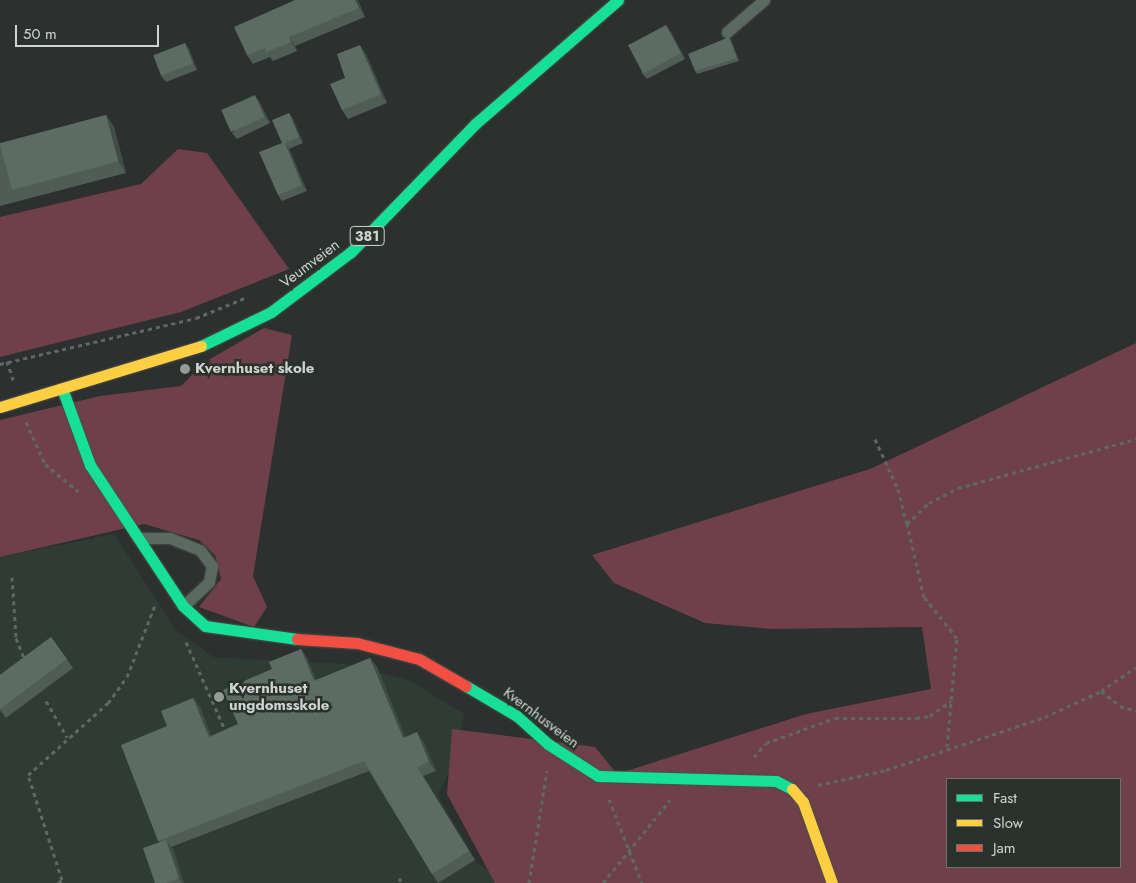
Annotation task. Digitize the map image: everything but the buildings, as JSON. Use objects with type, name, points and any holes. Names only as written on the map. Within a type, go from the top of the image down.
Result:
[{"type":"street","name":"Veumveien","points":[[0,407],[63,391],[202,347],[234,333],[304,289],[352,252],[475,124],[618,0]]},
{"type":"street","name":"Kvernhusveien","points":[[63,391],[90,465],[135,538],[183,606],[205,626],[226,632],[357,643],[419,659],[517,716],[548,744],[598,776]]},
{"type":"street","points":[[598,776],[740,779],[788,786],[813,821],[832,883]]},
{"type":"lane","points":[[727,32],[764,0]]},
{"type":"lane","points":[[135,538],[170,538],[200,550],[212,566],[209,582],[183,606]]},
{"type":"path","points":[[0,364],[196,318]]},
{"type":"path","points":[[7,362],[16,389]]},
{"type":"path","points":[[875,439],[898,489],[924,597],[957,638],[947,747]]},
{"type":"path","points":[[907,524],[930,503],[958,488],[1136,439]]},
{"type":"path","points":[[12,576],[16,638],[25,660]]},
{"type":"path","points":[[58,883],[62,882],[28,775],[66,738],[108,703],[126,677],[146,618],[158,600],[163,607]]},
{"type":"path","points":[[182,634],[210,690],[229,740]]},
{"type":"path","points":[[788,786],[846,781],[1045,717],[1101,691],[1136,666]]},
{"type":"path","points":[[1101,691],[1120,706],[1136,711]]},
{"type":"path","points":[[46,701],[66,738]]},
{"type":"path","points":[[740,779],[766,743],[791,738],[820,723],[846,717],[916,718],[930,716],[951,701]]},
{"type":"path","points":[[529,883],[548,744]]},
{"type":"path","points":[[598,776],[642,883]]},
{"type":"path","points":[[603,883],[629,855],[682,778]]},
{"type":"path","points":[[400,878],[400,883]]},
{"type":"shaded area","points":[[178,149],[207,153],[289,269],[181,312],[0,357],[0,217],[141,184]]},
{"type":"shaded area","points":[[264,328],[292,335],[253,576],[267,607],[254,627],[199,607],[221,579],[215,555],[199,540],[144,524],[0,557],[0,420],[100,396],[181,386],[205,362]]},
{"type":"shaded area","points":[[1136,343],[1136,883],[495,883],[447,794],[452,729],[595,747],[617,774],[806,714],[931,689],[922,627],[771,629],[705,623],[614,583],[592,555],[870,469]]},
{"type":"shaded area","name":"Kvernhuset ungdomsskole","points":[[114,534],[175,629],[213,657],[347,664],[411,681],[464,714],[456,756],[438,796],[478,864],[507,883],[0,883],[0,557]]},
{"type":"traffic: fast","points":[[201,346],[271,312],[351,252],[475,124],[618,0]]},
{"type":"traffic: fast","points":[[63,391],[90,465],[183,606],[205,626],[297,639]]},
{"type":"traffic: fast","points":[[466,686],[517,716],[548,744],[598,776],[776,781],[792,789]]},
{"type":"traffic: slow","points":[[0,407],[201,346]]},
{"type":"traffic: slow","points":[[792,789],[803,802],[832,883]]},
{"type":"traffic: jam","points":[[297,639],[357,643],[419,659],[466,686]]},
{"type":"place","name":"Kvernhuset skole","points":[[185,369]]},
{"type":"place","name":"Kvernhuset ungdomsskole","points":[[219,697]]}]
